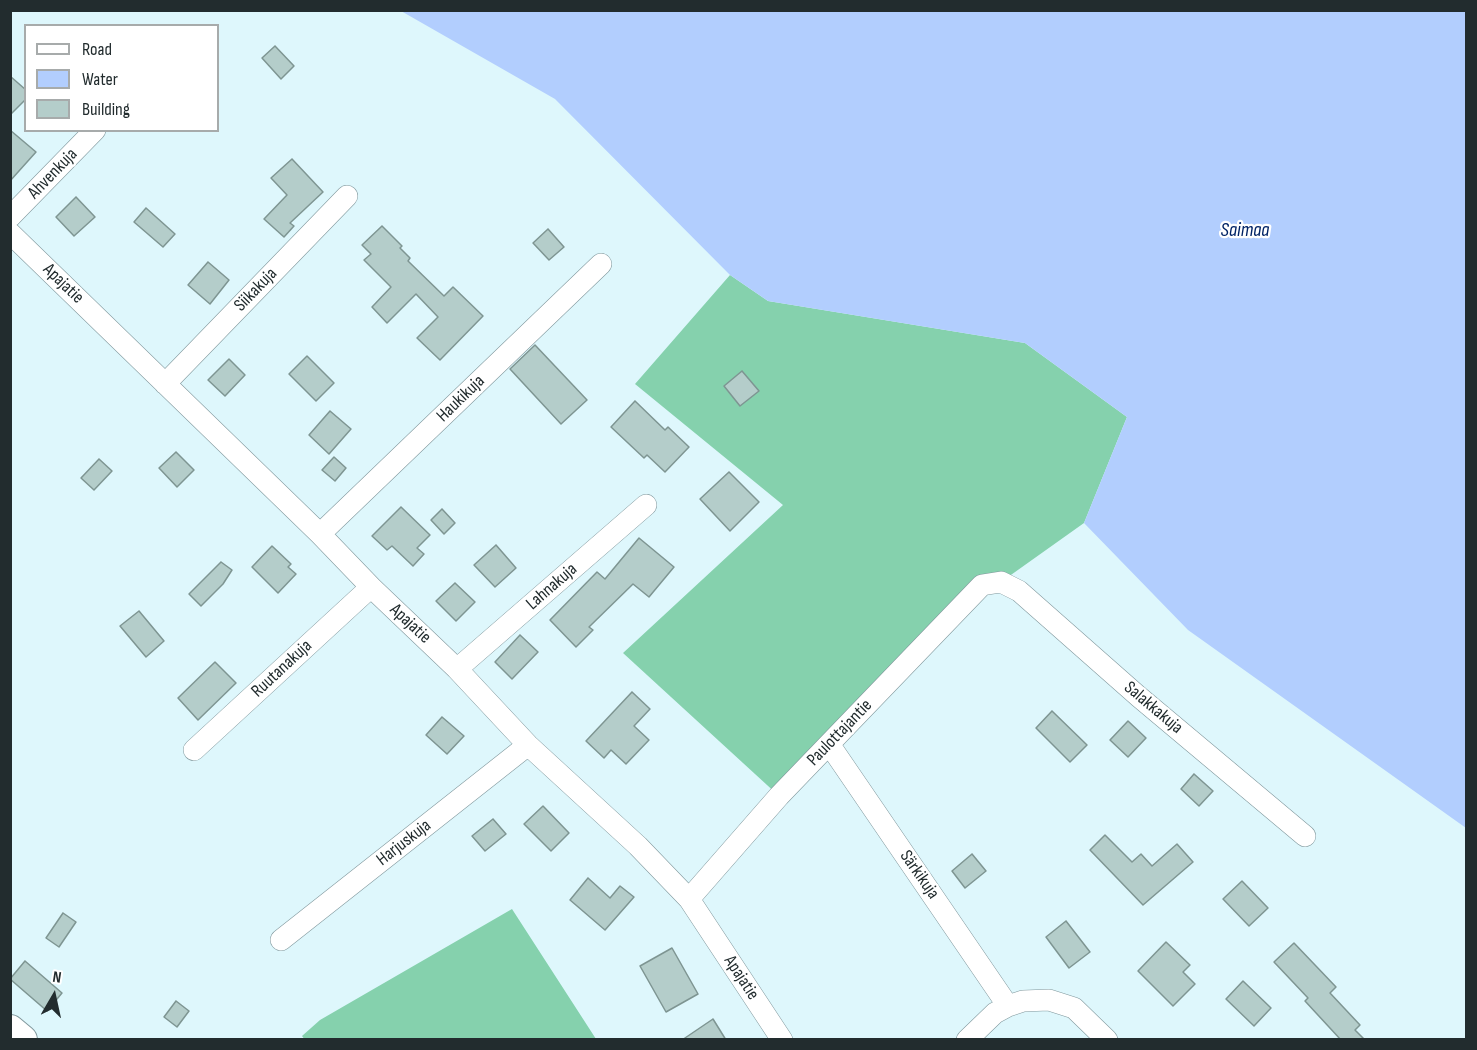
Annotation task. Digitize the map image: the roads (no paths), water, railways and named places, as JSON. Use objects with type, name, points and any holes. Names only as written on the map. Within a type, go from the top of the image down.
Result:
[{"type":"street","name":"Ahvenkuja","points":[[10,217],[93,132]]},
{"type":"street","name":"Siikakuja","points":[[165,384],[347,196]]},
{"type":"street","name":"Apajatie","points":[[10,233],[457,669],[528,745],[638,846],[689,899],[782,1040]]},
{"type":"street","name":"Haukikuja","points":[[320,534],[601,264]]},
{"type":"street","name":"Lahnakuja","points":[[457,669],[646,505]]},
{"type":"street","name":"Paulottajantie","points":[[689,899],[779,796],[982,585],[1001,582]]},
{"type":"street","name":"Salakkakuja","points":[[1001,582],[1019,591],[1138,696],[1305,836]]},
{"type":"street","name":"Ruutanakuja","points":[[194,750],[371,587]]},
{"type":"street","name":"Särkikuja","points":[[829,744],[1008,1006]]},
{"type":"street","name":"Harjuskuja","points":[[281,940],[528,745]]},
{"type":"street","points":[[967,1040],[995,1013],[1008,1006],[1023,1001],[1049,1000],[1074,1008],[1107,1040]]},
{"type":"street","points":[[10,1030],[22,1040]]},
{"type":"water","name":"Saimaa","points":[[401,11],[1466,11],[1466,828],[1188,630],[1084,523],[1127,417],[1025,343],[768,301],[730,275],[555,99]]}]
